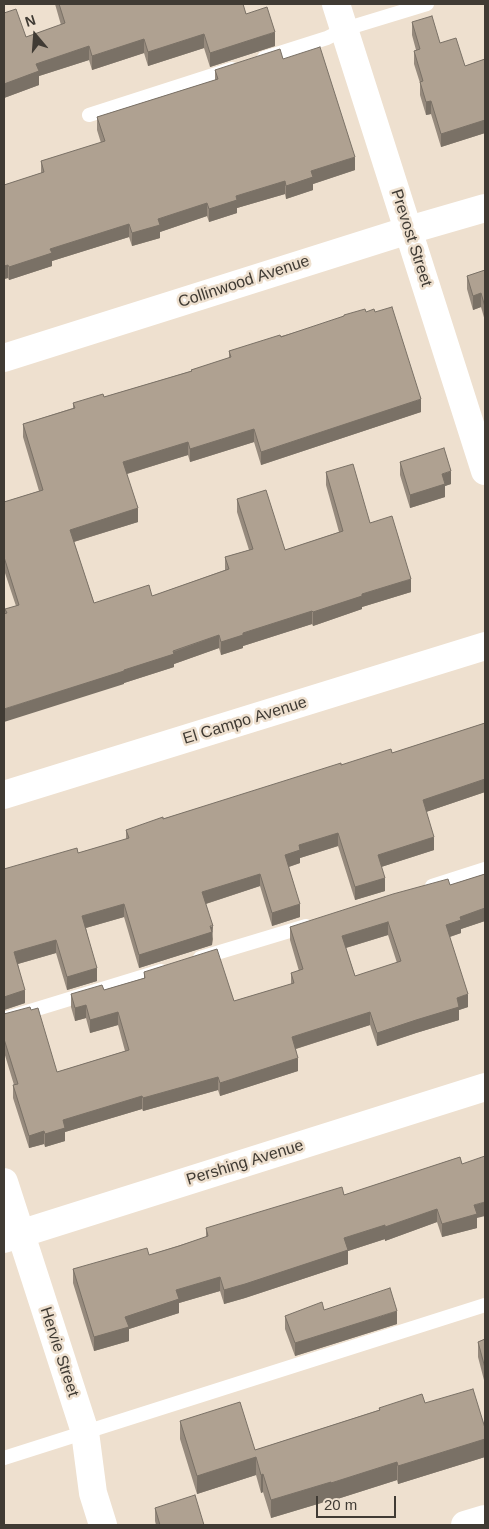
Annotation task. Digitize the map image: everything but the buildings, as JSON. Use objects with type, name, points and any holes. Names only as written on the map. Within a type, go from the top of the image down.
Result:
[{"type":"street","name":"Prevost Street","points":[[336,4],[409,230],[480,434],[485,472]]},
{"type":"street","name":"Collinwood Avenue","points":[[4,358],[409,230],[485,208]]},
{"type":"street","name":"El Campo Avenue","points":[[4,795],[485,646]]},
{"type":"street","name":"Pershing Avenue","points":[[12,1236],[485,1087]]},
{"type":"street","name":"Hervie Street","points":[[4,1182],[12,1236],[84,1432],[93,1493],[103,1525]]},
{"type":"street","points":[[465,1525],[485,1519]]},
{"type":"lane","points":[[89,115],[327,38],[345,29],[427,4]]},
{"type":"lane","points":[[421,890],[485,869]]},
{"type":"lane","points":[[189,962],[319,922]]},
{"type":"lane","points":[[4,1019],[171,968]]},
{"type":"lane","points":[[4,1458],[485,1305]]}]
